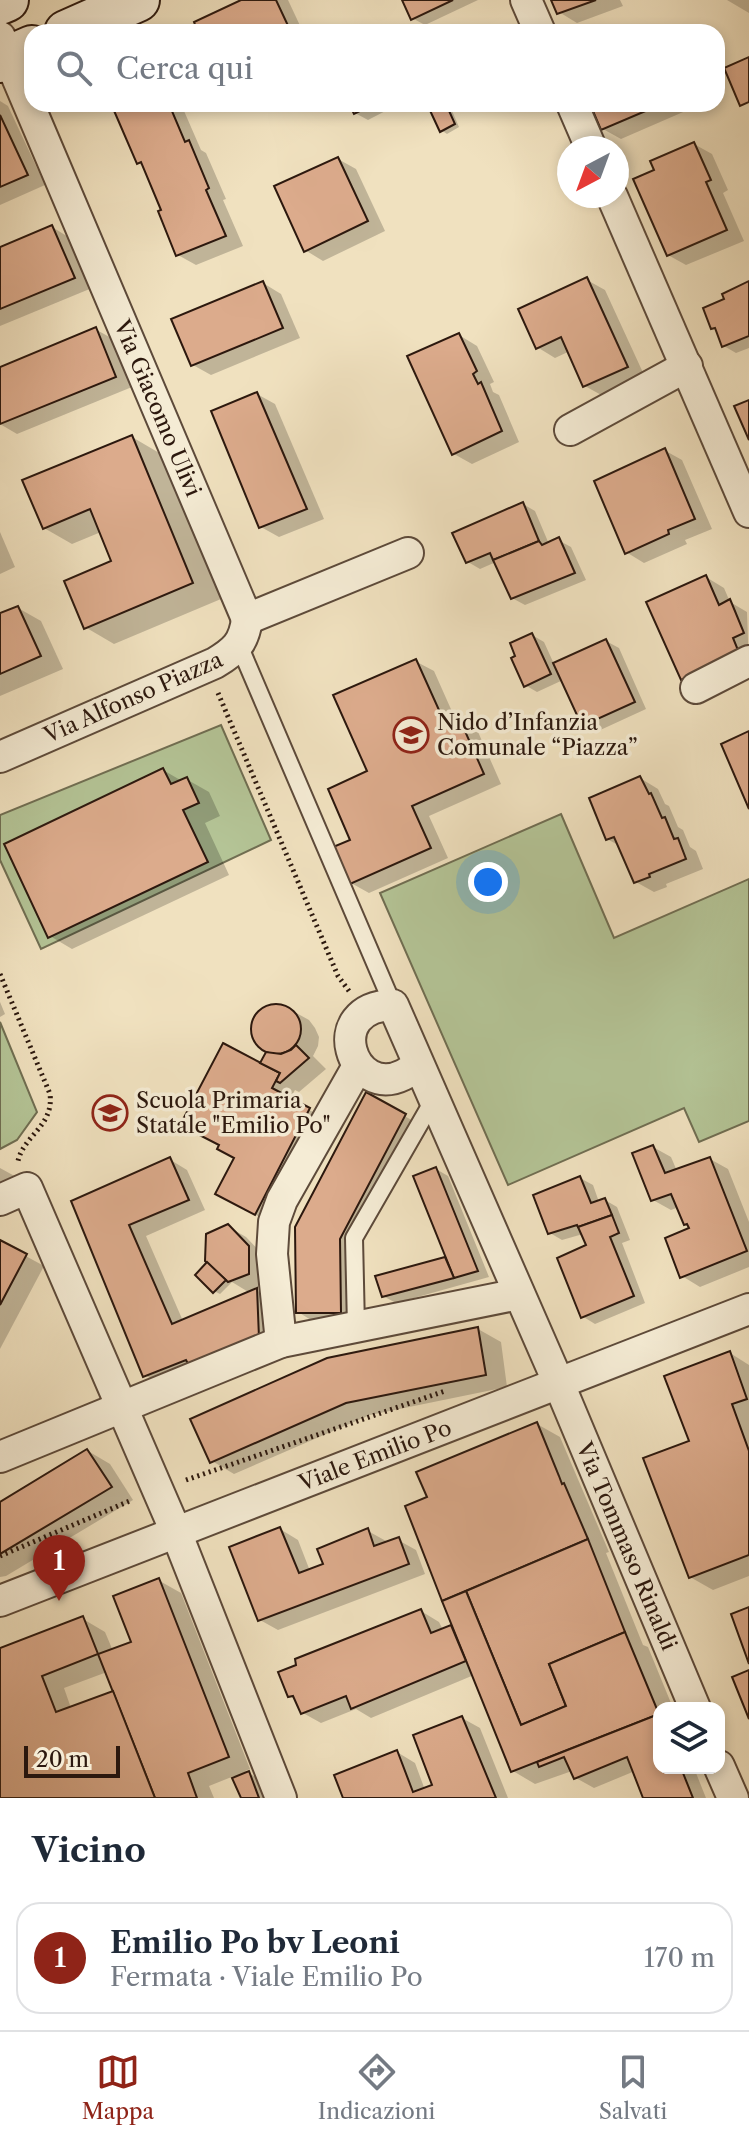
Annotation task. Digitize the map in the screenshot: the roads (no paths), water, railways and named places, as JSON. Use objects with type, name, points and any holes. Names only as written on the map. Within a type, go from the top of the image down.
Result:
[{"type":"street","points":[[0,3],[7,0]]},
{"type":"street","points":[[84,24],[138,0]]},
{"type":"street","points":[[526,0],[536,24]]},
{"type":"street","name":"Via Giacomo Ulivi","points":[[10,51],[24,86]]},
{"type":"street","name":"Via Giacomo Ulivi","points":[[34,112],[243,632]]},
{"type":"street","points":[[575,112],[586,136]]},
{"type":"street","points":[[617,208],[749,512]]},
{"type":"street","points":[[570,430],[687,366]]},
{"type":"street","points":[[243,632],[408,553]]},
{"type":"street","name":"Via Alfonso Piazza","points":[[0,757],[207,666],[232,653],[243,632]]},
{"type":"street","points":[[696,688],[749,661]]},
{"type":"street","points":[[378,1009],[354,1024],[350,1038],[351,1053],[358,1066],[371,1076],[388,1079],[404,1075],[418,1064]]},
{"type":"street","name":"Via Tommaso Rinaldi","points":[[378,1009],[418,1064],[434,1099],[559,1384],[692,1702]]},
{"type":"street","points":[[281,1342],[272,1254],[274,1222],[282,1200],[358,1066]]},
{"type":"street","points":[[14,1194],[122,1408],[176,1532],[281,1798]]},
{"type":"street","points":[[0,1457],[281,1342],[519,1294]]},
{"type":"street","name":"Viale Emilio Po","points":[[0,1601],[749,1309]]},
{"type":"street","points":[[722,1774],[733,1798]]},
{"type":"lane","points":[[243,632],[378,1009]]},
{"type":"lane","points":[[356,1327],[354,1238],[434,1099]]},
{"type":"place","name":"Nido d’Infanzia Comunale “Piazza”","points":[[411,735]]},
{"type":"place","name":"Scuola Primaria Statale \"Emilio Po\"","points":[[110,1113]]},
{"type":"place","name":"Emilio Po bv Leoni","points":[[59,1601]]}]
